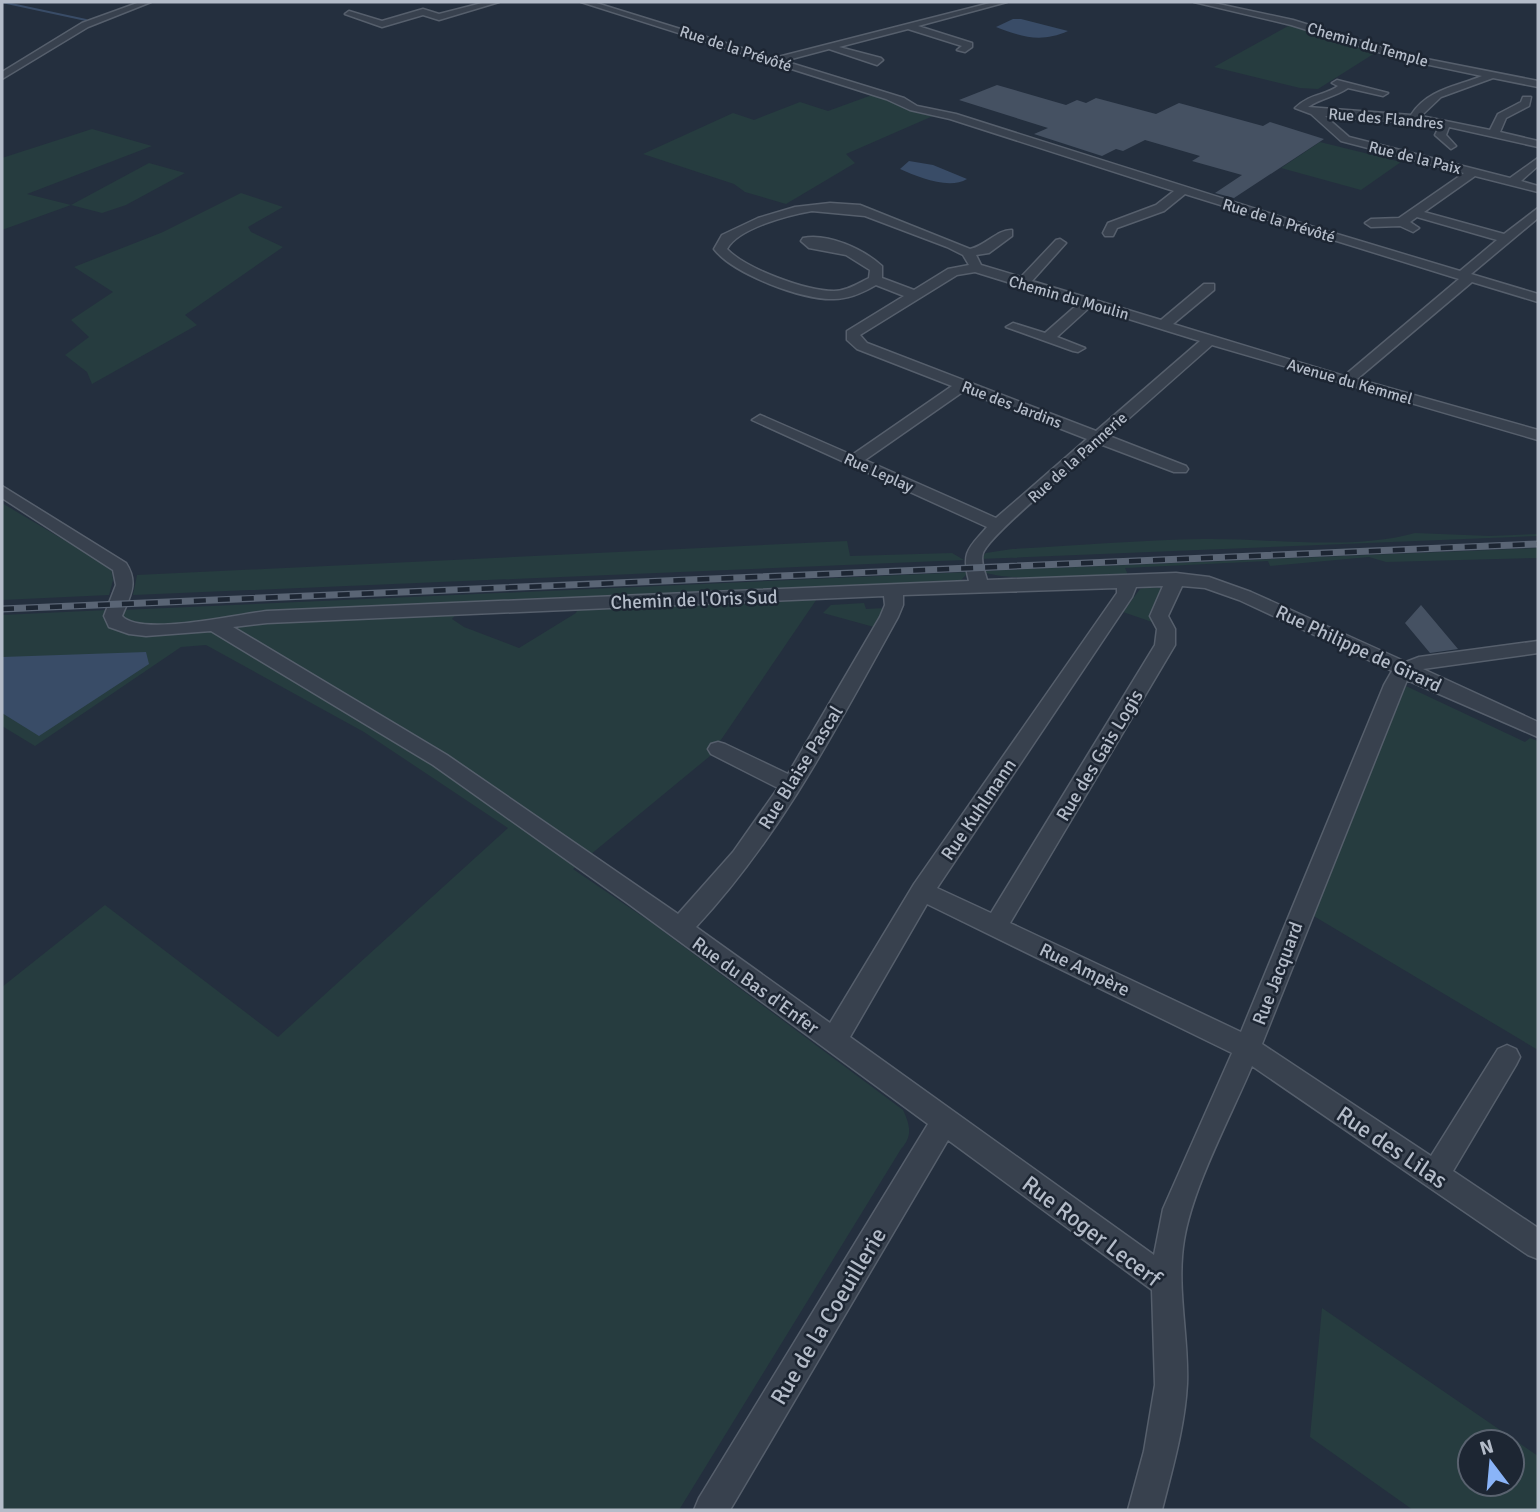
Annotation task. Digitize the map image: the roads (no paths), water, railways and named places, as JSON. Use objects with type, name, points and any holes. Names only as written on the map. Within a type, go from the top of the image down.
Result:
[{"type":"street","points":[[2,76],[85,25],[147,2]]},
{"type":"street","points":[[349,14],[382,24],[423,12],[439,18],[495,2]]},
{"type":"street","name":"Rue de la Prévôté","points":[[585,2],[888,96],[911,107],[952,116],[1183,190],[1538,298]]},
{"type":"street","points":[[596,5],[607,2]]},
{"type":"street","points":[[775,61],[1003,2]]},
{"type":"street","name":"Chemin du Temple","points":[[1198,2],[1293,23],[1404,57],[1538,84]]},
{"type":"street","points":[[909,26],[969,45],[962,50]]},
{"type":"street","points":[[831,48],[878,60],[874,63]]},
{"type":"street","points":[[1414,118],[1424,104],[1437,95],[1491,75]]},
{"type":"street","name":"Rue de la Paix","points":[[1383,93],[1342,84],[1336,92],[1319,96],[1300,108],[1315,112],[1342,138],[1538,189]]},
{"type":"street","points":[[1494,133],[1501,116],[1525,104],[1527,99]]},
{"type":"street","name":"Rue des Flandres","points":[[1315,112],[1414,118],[1538,144]]},
{"type":"street","points":[[1446,123],[1440,135],[1451,146]]},
{"type":"street","points":[[1514,181],[1538,162]]},
{"type":"street","points":[[1371,223],[1408,225],[1415,213],[1473,172]]},
{"type":"street","points":[[1110,233],[1112,226],[1164,206],[1183,190]]},
{"type":"street","points":[[846,251],[874,265],[878,272],[875,280],[847,293],[814,293],[731,260],[721,251],[721,243],[726,238],[780,213],[803,207],[833,206],[870,213],[951,244],[968,253],[976,268],[953,272],[915,295],[875,280]]},
{"type":"street","points":[[1346,381],[1538,212]]},
{"type":"street","points":[[1415,213],[1507,239]]},
{"type":"street","points":[[968,253],[985,250],[1009,233]]},
{"type":"street","points":[[1022,284],[1060,243]]},
{"type":"street","name":"Chemin du Moulin","points":[[976,268],[1163,325]]},
{"type":"street","points":[[1163,325],[1209,287]]},
{"type":"street","name":"Rue des Jardins","points":[[915,295],[854,332],[852,338],[862,345],[1180,469]]},
{"type":"street","points":[[1047,338],[1087,303]]},
{"type":"street","name":"Avenue du Kemmel","points":[[1163,325],[1346,381],[1538,435]]},
{"type":"street","points":[[1013,327],[1078,348]]},
{"type":"street","name":"Rue de la Pannerie","points":[[980,586],[972,554],[998,525],[1209,340]]},
{"type":"street","points":[[854,461],[963,385]]},
{"type":"street","name":"Rue Leplay","points":[[760,419],[998,525]]},
{"type":"street","name":"Chemin de l'Oris Sud","points":[[2,491],[115,562],[123,571],[126,580],[113,616],[116,623],[138,631],[267,617],[1176,579]]},
{"type":"street","name":"Rue Philippe de Girard","points":[[1176,579],[1224,587],[1538,730]]},
{"type":"street","name":"Rue des Gais Logis","points":[[996,926],[1165,645],[1166,629],[1159,616],[1176,579]]},
{"type":"street","name":"Rue Kuhlmann","points":[[832,1042],[922,891],[1126,593],[1127,580]]},
{"type":"street","name":"Rue Blaise Pascal","points":[[679,929],[741,859],[791,785],[890,617],[894,605],[893,590]]},
{"type":"street","name":"Rue du Bas d'Enfer","points":[[214,624],[423,748],[679,929],[832,1042]]},
{"type":"street","points":[[1406,669],[1419,663],[1441,659],[1538,647]]},
{"type":"street","points":[[1441,659],[1433,671],[1442,686]]},
{"type":"street","name":"Rue Jacquard","points":[[1167,1283],[1169,1242],[1177,1209],[1247,1048],[1360,765],[1394,685],[1406,669]]},
{"type":"street","points":[[718,749],[791,785]]},
{"type":"street","name":"Rue Ampère","points":[[922,891],[1247,1048]]},
{"type":"street","name":"Rue Roger Lecerf","points":[[832,1042],[1167,1283],[1171,1385],[1160,1451],[1145,1510]]},
{"type":"street","name":"Rue des Lilas","points":[[1247,1048],[1538,1245]]},
{"type":"street","points":[[1434,1176],[1507,1057]]},
{"type":"street","name":"Rue de la Coeuillerie","points":[[711,1510],[944,1122]]},
{"type":"water","points":[[1013,19],[1068,31],[1040,38],[1014,34],[996,27]]},
{"type":"water","points":[[909,161],[933,165],[967,179],[943,183],[924,179],[900,169]]},
{"type":"water","points":[[146,652],[149,664],[39,736],[2,713],[2,657]]},
{"type":"waterway","points":[[2,2],[86,20]]},
{"type":"railway","points":[[2,609],[1538,544]]}]
